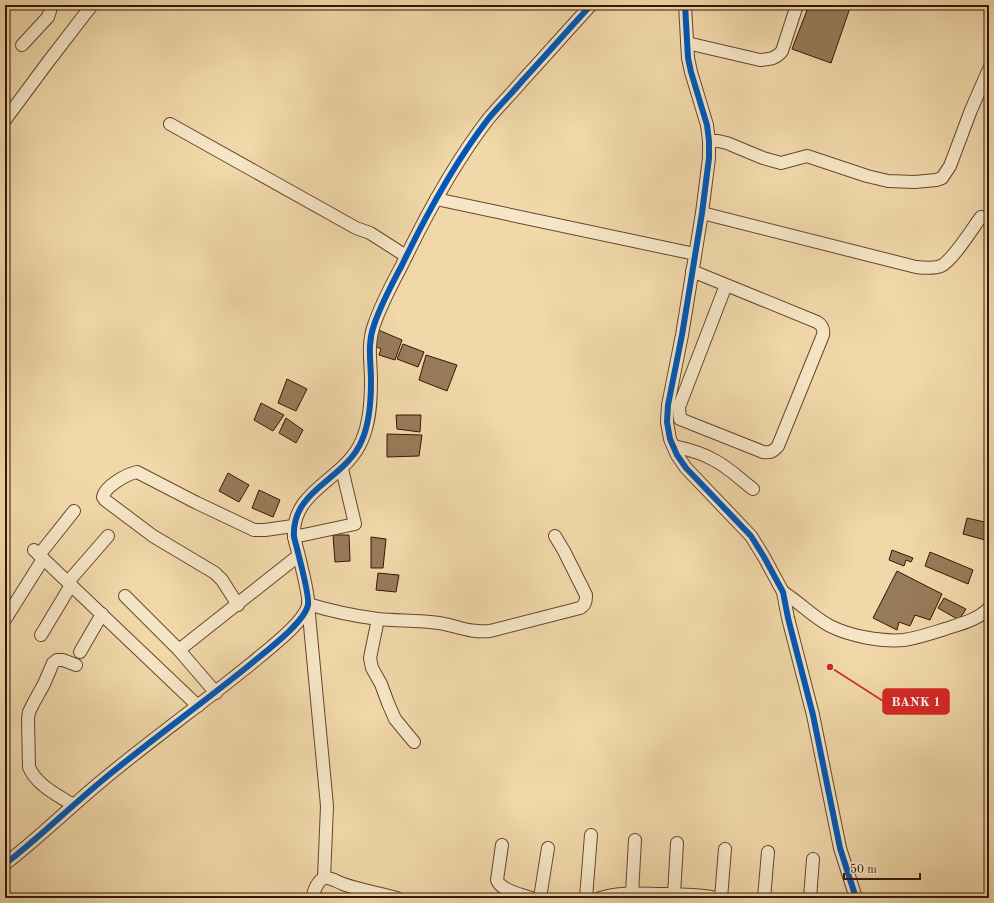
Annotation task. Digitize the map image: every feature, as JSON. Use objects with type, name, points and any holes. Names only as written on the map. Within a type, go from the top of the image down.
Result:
[{"type":"street","points":[[22,45],[48,17],[51,5]]},
{"type":"street","points":[[5,120],[92,5]]},
{"type":"street","points":[[324,878],[327,806],[308,604],[294,532],[299,509],[304,501],[316,489],[342,468],[356,451],[367,427],[370,413],[371,390],[369,351],[370,339],[374,325],[406,256],[436,199],[456,165],[490,118],[591,5]]},
{"type":"street","points":[[685,5],[687,44],[691,72],[707,125],[709,158],[702,213],[682,335],[668,405],[667,422],[670,439],[677,455],[695,479],[751,536],[783,592],[788,618],[813,715],[840,848],[856,898]]},
{"type":"street","points":[[687,44],[760,60],[772,59],[778,56],[782,51],[796,5]]},
{"type":"street","points":[[709,141],[727,142],[768,160],[781,163],[807,156],[867,176],[888,181],[936,180],[942,178],[950,166],[971,110],[989,69]]},
{"type":"street","points":[[170,124],[356,228],[370,233],[406,256]]},
{"type":"street","points":[[436,199],[695,254]]},
{"type":"street","points":[[702,213],[916,267],[931,268],[941,266],[949,260],[981,217]]},
{"type":"street","points":[[692,271],[817,322],[822,325],[824,330],[823,335],[778,446],[774,451],[769,453],[763,452],[680,418],[679,407],[726,285]]},
{"type":"street","points":[[673,446],[699,453],[719,462],[753,489]]},
{"type":"street","points":[[238,605],[222,580],[215,573],[170,547],[105,500],[103,497],[107,488],[130,473],[137,472],[197,504],[254,530],[294,532],[355,524],[342,468]]},
{"type":"street","points":[[6,618],[39,555],[74,510]]},
{"type":"street","points":[[41,635],[69,584],[108,536]]},
{"type":"street","points":[[308,604],[347,614],[378,619],[439,623],[479,632],[490,631],[580,608],[584,605],[586,595],[555,536]]},
{"type":"street","points":[[39,555],[198,706]]},
{"type":"street","points":[[179,650],[238,605],[298,556]]},
{"type":"street","points":[[783,592],[829,626],[853,634],[878,638],[904,640],[929,634],[969,621],[989,608]]},
{"type":"street","points":[[125,596],[179,650],[216,692]]},
{"type":"street","points":[[5,864],[21,852],[104,778],[263,654],[304,616],[308,604]]},
{"type":"street","points":[[80,652],[102,614]]},
{"type":"street","points":[[378,619],[370,658],[372,668],[381,684],[395,719],[414,742]]},
{"type":"street","points":[[73,805],[31,774],[29,767],[28,719],[34,702],[53,663],[57,660],[62,660],[76,665]]},
{"type":"street","points":[[586,898],[591,835]]},
{"type":"street","points":[[632,892],[635,840]]},
{"type":"street","points":[[674,895],[677,843]]},
{"type":"street","points":[[502,845],[497,880],[498,884],[531,898]]},
{"type":"street","points":[[540,898],[548,848]]},
{"type":"street","points":[[721,898],[725,849]]},
{"type":"street","points":[[764,898],[768,852]]},
{"type":"street","points":[[810,898],[813,859]]},
{"type":"street","points":[[312,898],[319,882],[324,878],[331,878],[360,889],[397,898]]},
{"type":"street","points":[[600,898],[612,894],[632,892],[674,895],[704,895],[716,898]]},
{"type":"building","points":[[809,5],[851,5],[831,63],[792,49]]},
{"type":"building","points":[[376,329],[402,340],[395,360],[379,355],[381,349],[371,344]]},
{"type":"building","points":[[403,344],[424,352],[418,367],[397,359]]},
{"type":"building","points":[[426,355],[457,365],[447,391],[419,380]]},
{"type":"building","points":[[287,379],[307,389],[296,411],[278,403]]},
{"type":"building","points":[[261,403],[284,415],[273,431],[254,420]]},
{"type":"building","points":[[396,415],[421,415],[420,432],[397,429]]},
{"type":"building","points":[[286,418],[303,430],[296,443],[279,433]]},
{"type":"building","points":[[387,434],[422,435],[419,456],[387,457]]},
{"type":"building","points":[[228,473],[249,485],[239,502],[219,491]]},
{"type":"building","points":[[259,490],[280,500],[273,517],[252,508]]},
{"type":"building","points":[[967,518],[989,523],[989,541],[963,534]]},
{"type":"building","points":[[333,535],[349,535],[350,561],[335,562]]},
{"type":"building","points":[[371,537],[386,539],[383,568],[371,568]]},
{"type":"building","points":[[892,550],[913,558],[911,562],[906,560],[904,566],[889,560]]},
{"type":"building","points":[[930,552],[973,570],[968,584],[925,566]]},
{"type":"building","points":[[897,571],[942,594],[930,620],[915,615],[910,626],[899,622],[897,630],[873,618]]},
{"type":"building","points":[[378,573],[399,575],[396,592],[376,590]]},
{"type":"building","points":[[944,598],[966,609],[959,620],[938,608]]},
{"type":"cycle path","points":[[5,864],[122,764],[234,678],[275,644],[300,620],[308,605],[308,600],[294,537],[295,521],[301,507],[310,496],[354,454],[365,433],[370,404],[371,339],[374,325],[383,302],[431,208],[476,135],[493,113],[591,5]]},
{"type":"cycle path","points":[[685,5],[688,58],[707,125],[709,158],[702,213],[682,335],[668,405],[667,422],[670,439],[677,455],[686,468],[751,536],[783,592],[788,618],[813,715],[840,848],[856,898]]},
{"type":"place","name":"BANK 1","points":[[830,667]]}]
